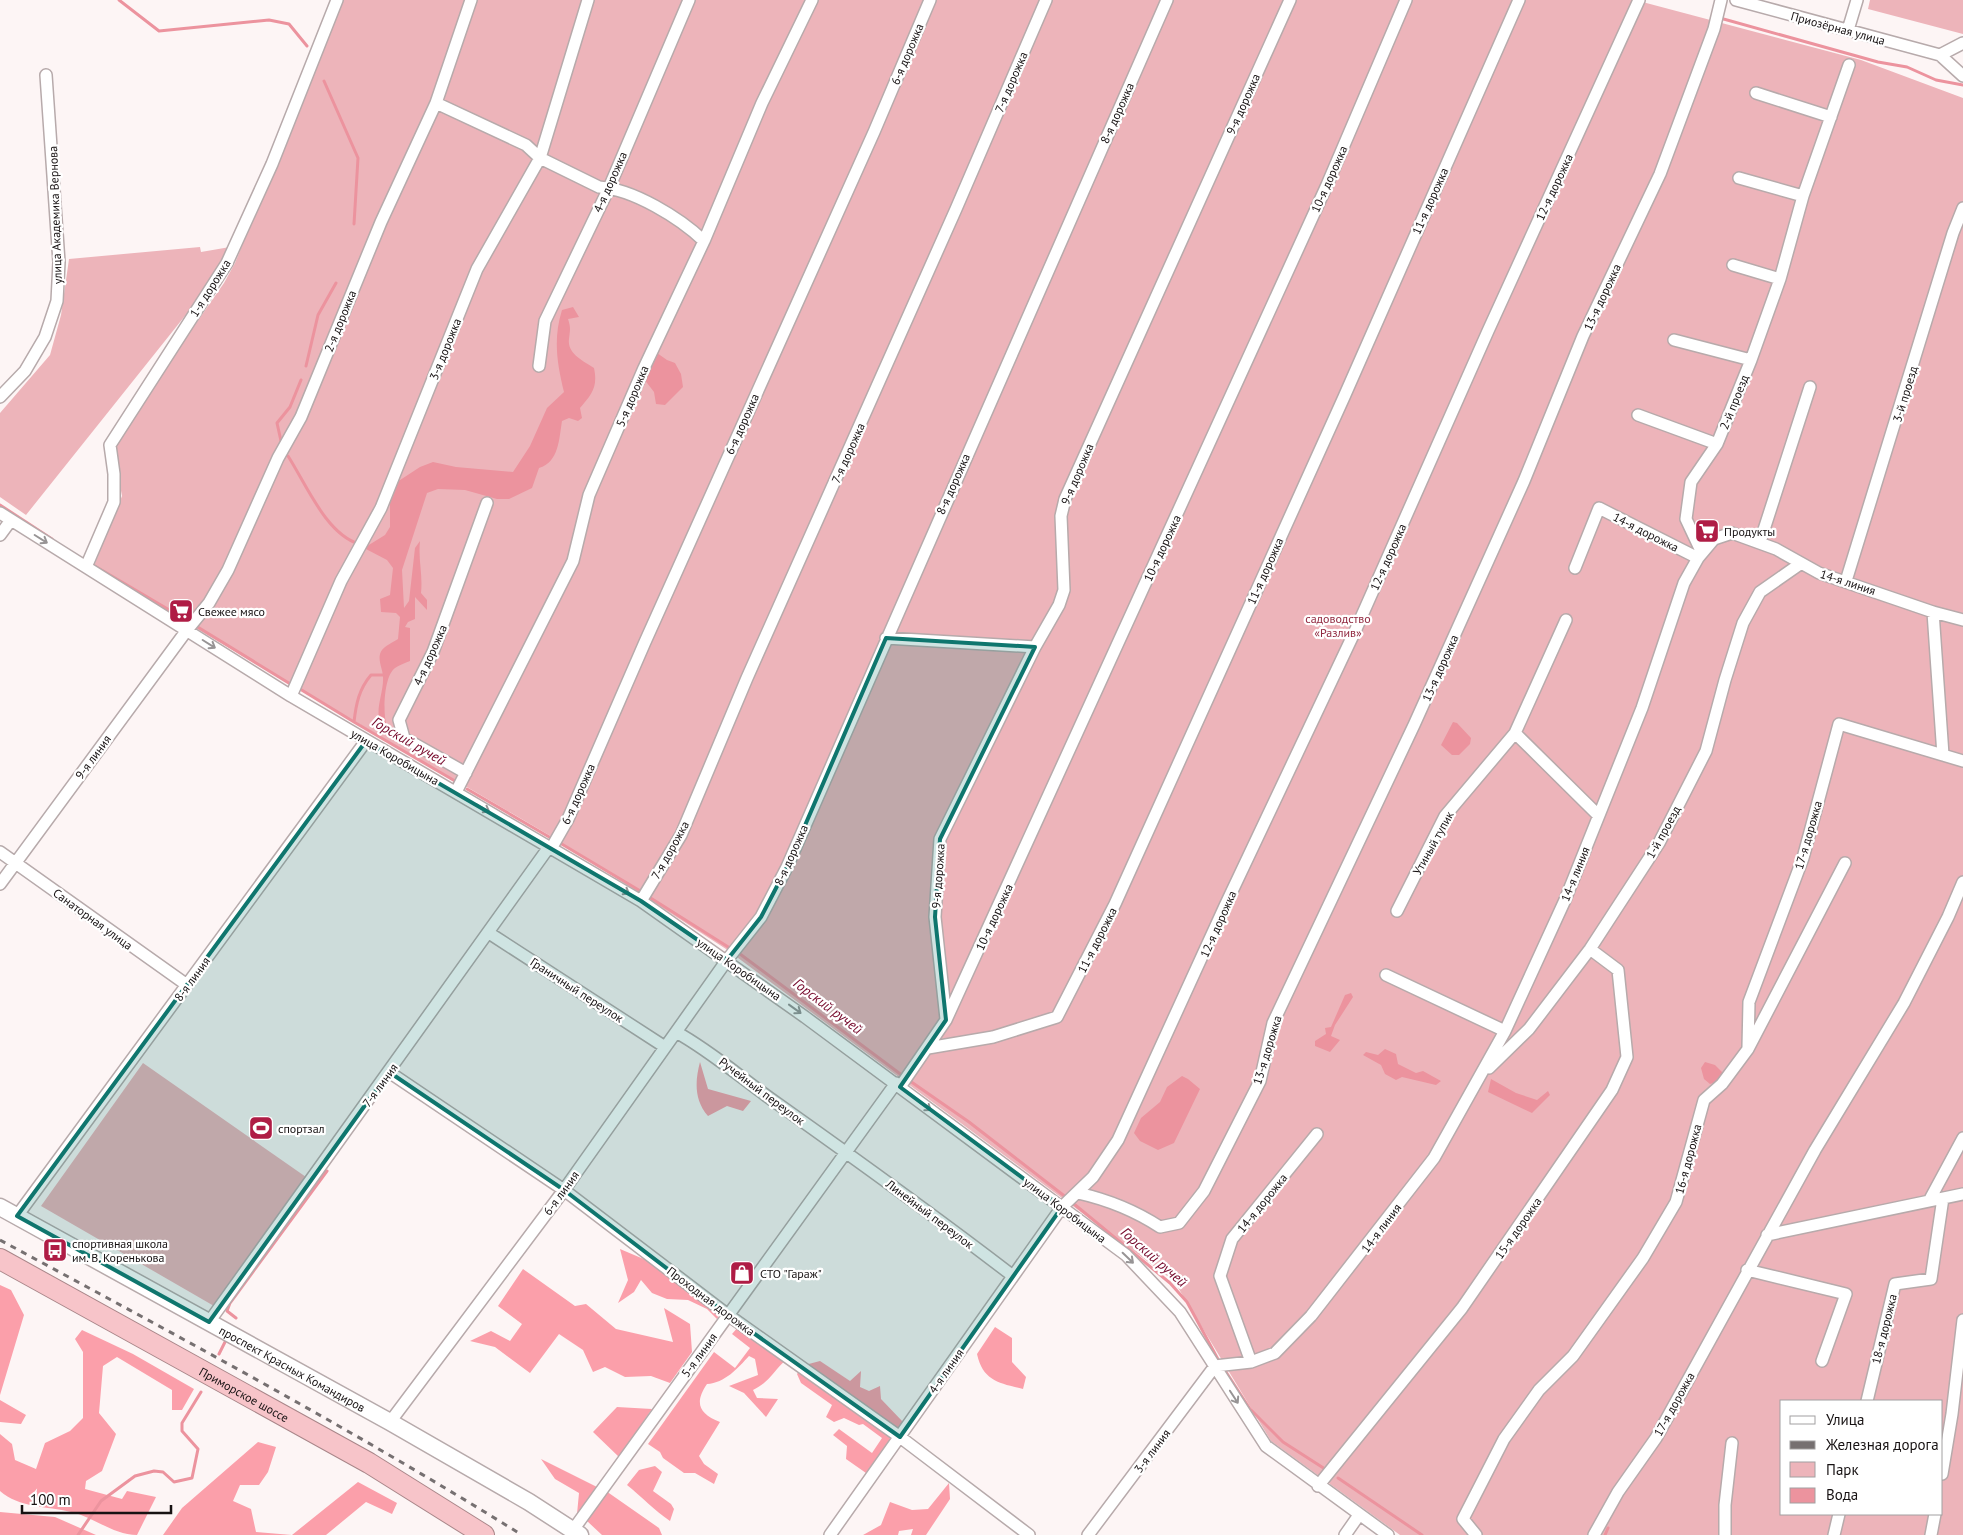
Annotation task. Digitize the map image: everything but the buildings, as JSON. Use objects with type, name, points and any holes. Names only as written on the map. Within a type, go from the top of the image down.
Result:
[{"type":"highway","name":"Приморское шоссе","points":[[0,1259],[361,1458],[484,1535]]},
{"type":"highway","name":"Приморское шоссе","points":[[0,1271],[365,1472],[465,1535]]},
{"type":"street","name":"1-я дорожка","points":[[86,567],[114,502],[114,474],[110,445],[227,263],[272,164],[337,0]]},
{"type":"street","name":"2-я дорожка","points":[[187,630],[209,603],[228,570],[278,458],[301,417],[381,222],[436,104],[471,0]]},
{"type":"street","name":"3-я дорожка","points":[[291,696],[341,581],[381,508],[477,269],[540,158],[588,0]]},
{"type":"street","name":"4-я дорожка","points":[[539,366],[545,321],[609,188],[689,0]]},
{"type":"street","name":"5-я дорожка","points":[[456,792],[573,561],[589,495],[644,368],[704,242],[762,103],[812,0]]},
{"type":"street","name":"6-я дорожка","points":[[550,847],[568,819],[644,642],[874,132],[930,0]]},
{"type":"street","name":"7-я дорожка","points":[[640,901],[681,835],[747,678],[956,210],[1046,0]]},
{"type":"street","name":"8-я дорожка","points":[[727,960],[761,917],[787,867],[1167,0]]},
{"type":"street","name":"9-я дорожка","points":[[946,1020],[935,917],[940,839],[1035,647],[1059,605],[1064,590],[1062,516],[1065,499],[1290,0]]},
{"type":"street","name":"10-я дорожка","points":[[898,1085],[928,1048],[946,1020],[1319,203],[1406,0]]},
{"type":"street","name":"11-я дорожка","points":[[928,1048],[994,1037],[1058,1017],[1119,896],[1344,397],[1519,0]]},
{"type":"street","name":"12-я дорожка","points":[[1062,1207],[1092,1178],[1118,1140],[1225,906],[1356,629],[1488,331],[1639,0]]},
{"type":"street","name":"13-я дорожка","points":[[1078,1193],[1106,1200],[1136,1212],[1160,1227],[1179,1223],[1204,1190],[1260,1081],[1273,1023],[1414,725],[1524,481],[1583,336],[1660,174],[1717,19],[1721,0]]},
{"type":"street","name":"Приозёрная улица","points":[[1736,0],[1940,55]]},
{"type":"street","points":[[1848,30],[1857,0]]},
{"type":"street","points":[[1963,43],[1940,55],[1963,76]]},
{"type":"street","name":"2-й проезд","points":[[1700,555],[1686,519],[1691,482],[1717,444],[1751,360],[1780,279],[1803,196],[1849,65]]},
{"type":"street","name":"улица Академика Вернова","points":[[0,398],[25,371],[45,337],[57,301],[58,262],[46,75]]},
{"type":"street","points":[[1756,93],[1831,117]]},
{"type":"street","points":[[436,104],[526,145],[540,158],[599,187],[609,188],[651,204],[690,228],[704,242]]},
{"type":"street","points":[[1739,178],[1803,196]]},
{"type":"street","name":"3-й проезд","points":[[1846,581],[1953,233],[1963,208]]},
{"type":"street","points":[[1733,265],[1780,279]]},
{"type":"street","name":"2-й проезд","points":[[1674,340],[1751,360]]},
{"type":"street","points":[[1760,542],[1810,387]]},
{"type":"street","name":"2-й проезд","points":[[1638,415],[1717,444]]},
{"type":"street","name":"4-я дорожка","points":[[466,773],[404,738],[399,720],[433,652],[487,503]]},
{"type":"street","name":"14-я дорожка","points":[[1575,568],[1599,508],[1700,555]]},
{"type":"street","name":"улица Коробицына","points":[[0,513],[291,696],[640,901],[727,960],[898,1085],[1126,1255],[1180,1312],[1266,1446],[1318,1486],[1388,1535]]},
{"type":"street","points":[[0,534],[11,520]]},
{"type":"street","name":"14-я линия","points":[[1215,1366],[1251,1362],[1275,1353],[1311,1316],[1365,1250],[1434,1158],[1505,1031],[1565,900],[1642,708],[1684,583],[1700,555],[1714,539],[1732,533],[1760,542],[1819,573],[1933,612],[1963,620]]},
{"type":"street","name":"1-й проезд","points":[[1479,1078],[1529,1029],[1590,949],[1659,843],[1706,751],[1725,680],[1744,623],[1760,592],[1800,564]]},
{"type":"street","points":[[1933,612],[1943,755]]},
{"type":"street","name":"Утиный тупик","points":[[1397,911],[1445,816],[1515,733],[1566,620]]},
{"type":"street","name":"9-я линия","points":[[0,884],[187,630]]},
{"type":"street","points":[[886,638],[1035,647]]},
{"type":"street","name":"17-я дорожка","points":[[1748,1049],[1749,1002],[1803,858],[1839,724],[1963,761]]},
{"type":"street","points":[[1515,733],[1598,815]]},
{"type":"street","name":"8-я линия","points":[[18,1216],[366,741]]},
{"type":"street","name":"7-я линия","points":[[209,1322],[550,847]]},
{"type":"street","name":"Санаторная улица","points":[[0,852],[187,986]]},
{"type":"street","name":"16-я дорожка","points":[[1476,1535],[1463,1519],[1504,1440],[1539,1390],[1573,1356],[1643,1258],[1676,1202],[1704,1100],[1722,1084],[1748,1049],[1845,863]]},
{"type":"street","name":"17-я дорожка","points":[[1594,1535],[1618,1492],[1656,1438],[1747,1270],[1815,1150],[1904,1003],[1948,917],[1963,882]]},
{"type":"street","name":"Граничный переулок","points":[[489,933],[665,1047]]},
{"type":"street","name":"15-я дорожка","points":[[1318,1486],[1462,1308],[1612,1090],[1627,1057],[1618,970],[1590,949]]},
{"type":"street","name":"6-я линия","points":[[390,1422],[564,1190],[727,960]]},
{"type":"street","points":[[1386,975],[1505,1031]]},
{"type":"street","name":"Ручейный переулок","points":[[676,1032],[706,1049],[769,1098],[846,1152]]},
{"type":"street","name":"Проходная дорожка","points":[[389,1072],[564,1190],[728,1315],[900,1436],[1029,1535]]},
{"type":"street","name":"5-я линия","points":[[576,1532],[728,1315],[846,1152],[898,1085]]},
{"type":"street","name":"14-я дорожка","points":[[1251,1362],[1220,1276],[1232,1240],[1317,1134]]},
{"type":"street","points":[[1929,1201],[1963,1138]]},
{"type":"street","name":"Линейный переулок","points":[[846,1152],[1013,1276]]},
{"type":"street","points":[[1767,1235],[1963,1194]]},
{"type":"street","name":"18-я дорожка","points":[[1866,1400],[1895,1284],[1931,1279],[1943,1198]]},
{"type":"street","name":"проспект Красных Командиров","points":[[0,1207],[390,1422],[529,1502],[576,1532]]},
{"type":"street","name":"4-я линия","points":[[830,1535],[1062,1207]]},
{"type":"street","points":[[1747,1270],[1846,1294],[1822,1361]]},
{"type":"street","points":[[1943,1468],[1952,1414],[1963,1320]]},
{"type":"street","name":"3-я линия","points":[[1088,1535],[1215,1366]]},
{"type":"street","points":[[1725,1535],[1725,1505],[1732,1443]]},
{"type":"street","points":[[1345,1535],[1359,1515]]},
{"type":"street","points":[[1834,1535],[1839,1515]]},
{"type":"street","points":[[1931,1535],[1935,1515]]},
{"type":"highlighted area","points":[[886,638],[1035,647],[940,839],[935,917],[946,1020],[900,1087],[1062,1207],[900,1437],[728,1315],[564,1190],[389,1072],[209,1322],[17,1216],[366,741],[641,901],[727,960],[761,917],[787,867]]},
{"type":"green space","name":"садоводство «Разлив»","points":[[342,0],[1635,0],[1861,60],[1963,98],[1963,1535],[1400,1535],[1271,1441],[1174,1281],[726,949],[554,838],[93,568],[122,496],[112,444],[224,283],[235,263]]},
{"type":"green space","points":[[1870,0],[1963,0],[1963,34],[1868,9]]},
{"type":"green space","points":[[200,247],[201,252],[230,247],[212,282],[26,515],[0,497],[0,413],[50,355],[61,315],[69,259]]},
{"type":"green space","points":[[143,1063],[306,1177],[214,1306],[41,1206]]},
{"type":"shaded area","points":[[700,1062],[708,1089],[751,1101],[743,1111],[727,1106],[708,1116],[703,1110],[698,1097],[697,1076]]},
{"type":"shaded area","points":[[620,1249],[653,1263],[720,1314],[717,1319],[707,1309],[688,1300],[667,1299],[652,1293],[641,1280],[634,1292],[618,1303],[628,1280]]},
{"type":"shaded area","points":[[523,1269],[575,1306],[586,1304],[616,1329],[673,1342],[664,1308],[690,1324],[692,1352],[670,1383],[651,1376],[625,1377],[605,1367],[593,1372],[583,1350],[559,1334],[530,1373],[495,1347],[470,1341],[491,1331],[510,1341],[522,1324],[498,1306]]},
{"type":"shaded area","points":[[0,1285],[11,1290],[24,1315],[0,1395]]},
{"type":"shaded area","points":[[739,1326],[786,1360],[767,1380],[753,1390],[757,1398],[778,1399],[766,1417],[744,1393],[729,1386],[758,1375],[755,1359],[749,1356],[725,1378],[707,1384],[701,1397],[701,1407],[707,1415],[720,1422],[699,1456],[704,1464],[718,1474],[714,1484],[695,1473],[684,1473],[648,1444],[714,1352],[735,1368],[750,1348],[732,1334]]},
{"type":"shaded area","points":[[995,1327],[1012,1338],[1012,1362],[1026,1377],[1023,1389],[999,1382],[983,1370],[977,1354]]},
{"type":"shaded area","points":[[82,1330],[133,1354],[194,1389],[182,1410],[172,1410],[172,1390],[117,1357],[103,1366],[99,1413],[116,1434],[102,1471],[86,1481],[85,1489],[122,1499],[127,1491],[156,1497],[137,1535],[120,1532],[79,1514],[24,1504],[0,1491],[0,1434],[12,1444],[15,1460],[36,1469],[45,1443],[70,1431],[83,1418],[83,1352],[75,1339]]},
{"type":"shaded area","points":[[820,1361],[850,1381],[861,1371],[860,1387],[869,1391],[880,1386],[881,1399],[903,1422],[897,1430],[805,1365]]},
{"type":"shaded area","points":[[800,1370],[893,1435],[866,1473],[846,1459],[847,1446],[833,1435],[839,1429],[872,1453],[882,1438],[863,1424],[859,1425],[844,1418],[834,1422],[826,1417],[832,1405],[801,1383],[797,1374]]},
{"type":"shaded area","points":[[0,1400],[26,1415],[21,1424],[0,1422]]},
{"type":"shaded area","points":[[617,1407],[652,1409],[619,1457],[593,1432]]},
{"type":"shaded area","points":[[258,1442],[276,1447],[268,1472],[259,1485],[240,1485],[233,1501],[251,1509],[256,1532],[292,1535],[163,1535],[182,1508]]},
{"type":"shaded area","points":[[541,1459],[597,1487],[577,1514],[579,1493],[555,1479]]},
{"type":"shaded area","points":[[655,1466],[662,1472],[653,1491],[671,1504],[674,1509],[670,1521],[627,1485],[639,1470]]},
{"type":"shaded area","points":[[358,1482],[397,1503],[392,1514],[366,1502],[326,1535],[292,1535]]},
{"type":"shaded area","points":[[949,1483],[950,1499],[926,1535],[911,1535],[913,1529],[899,1531],[898,1535],[863,1535],[881,1525],[890,1502],[912,1510],[928,1509]]},
{"type":"shaded area","points":[[606,1491],[659,1528],[662,1535],[602,1535],[587,1521]]},
{"type":"shaded area","points":[[0,1512],[55,1517],[96,1535],[0,1535]]},
{"type":"water","points":[[573,307],[579,317],[568,319],[570,325],[569,344],[573,353],[594,368],[595,380],[593,390],[580,408],[582,418],[578,421],[569,418],[562,421],[557,449],[551,461],[539,468],[532,488],[509,499],[497,499],[465,490],[438,489],[427,493],[402,570],[404,608],[409,601],[415,548],[420,541],[421,593],[427,600],[427,610],[415,597],[415,619],[408,622],[405,627],[410,628],[410,661],[391,672],[385,694],[386,723],[381,724],[378,713],[383,683],[380,653],[389,644],[398,639],[400,617],[396,613],[381,612],[380,599],[390,595],[393,568],[387,560],[364,548],[385,535],[390,527],[390,500],[394,484],[420,467],[433,462],[456,467],[513,472],[530,446],[547,408],[564,392],[558,361],[559,321],[562,310]]},
{"type":"water","points":[[657,353],[675,363],[681,374],[683,387],[665,405],[656,404],[654,392],[644,379]]},
{"type":"water","points":[[1453,722],[1457,723],[1471,738],[1470,744],[1459,755],[1452,755],[1441,745]]},
{"type":"water","points":[[1351,993],[1353,997],[1335,1025],[1331,1036],[1340,1040],[1330,1052],[1315,1046],[1315,1041],[1326,1034],[1325,1028],[1331,1027],[1345,995]]},
{"type":"water","points":[[1385,1049],[1396,1054],[1398,1064],[1416,1073],[1423,1071],[1441,1081],[1436,1085],[1402,1077],[1396,1080],[1385,1074],[1381,1065],[1363,1055],[1366,1052],[1378,1055]]},
{"type":"water","points":[[1705,1062],[1715,1065],[1723,1073],[1720,1081],[1710,1084],[1704,1079],[1701,1068]]},
{"type":"water","points":[[1182,1076],[1200,1089],[1174,1143],[1158,1150],[1140,1141],[1134,1133],[1141,1118],[1160,1102],[1167,1087]]},
{"type":"water","points":[[1491,1079],[1516,1093],[1537,1100],[1548,1091],[1550,1095],[1532,1113],[1488,1092]]},
{"type":"waterway","name":"Горский ручей","points":[[119,0],[159,31],[269,20],[289,24],[307,46]]},
{"type":"waterway","points":[[1720,18],[1878,62],[1907,67],[1936,80],[1963,85]]},
{"type":"waterway","name":"Горский ручей","points":[[324,81],[358,158],[354,224]]},
{"type":"waterway","name":"Горский ручей","points":[[306,366],[318,315],[336,283]]},
{"type":"waterway","name":"Горский ручей","points":[[281,441],[277,423],[290,407],[301,380]]},
{"type":"waterway","name":"Горский ручей","points":[[288,456],[327,519],[347,538],[359,544]]},
{"type":"waterway","points":[[0,505],[52,539]]},
{"type":"waterway","points":[[93,565],[188,621]]},
{"type":"waterway","points":[[196,626],[292,685]]},
{"type":"waterway","name":"Горский ручей","points":[[383,675],[371,675],[364,686],[357,703],[354,722],[455,781]]},
{"type":"waterway","points":[[300,689],[354,722]]},
{"type":"waterway","name":"Горский ручей","points":[[467,789],[551,838]]},
{"type":"waterway","name":"Горский ручей","points":[[560,843],[642,892]]},
{"type":"waterway","name":"Горский ручей","points":[[649,897],[733,950]]},
{"type":"waterway","name":"Горский ручей","points":[[740,954],[903,1076]]},
{"type":"waterway","name":"Горский ручей","points":[[910,1081],[969,1122],[1067,1198]]},
{"type":"waterway","points":[[236,1318],[227,1311],[230,1303],[327,1171]]},
{"type":"waterway","name":"Горский ручей","points":[[1074,1204],[1170,1283],[1187,1302],[1220,1363]]},
{"type":"waterway","points":[[219,1354],[225,1342]]},
{"type":"waterway","name":"Горский ручей","points":[[1226,1372],[1250,1409],[1283,1442],[1325,1469]]},
{"type":"waterway","points":[[78,1535],[101,1501],[135,1476],[154,1471],[163,1472],[174,1482],[192,1478],[198,1449],[182,1431],[182,1423],[201,1392]]},
{"type":"waterway","name":"Горский ручей","points":[[1338,1478],[1422,1535]]},
{"type":"waterway","points":[[1605,1535],[1608,1528]]},
{"type":"railway","points":[[0,1240],[329,1420],[522,1535]]},
{"type":"place","name":"Продукты","points":[[1707,531]]},
{"type":"place","name":"Свежее мясо","points":[[181,611]]},
{"type":"place","name":"спортзал","points":[[261,1128]]},
{"type":"place","name":"спортивная школа им. В. Коренькова","points":[[55,1250]]},
{"type":"place","name":"СТО \"Гараж\"","points":[[742,1273]]}]
